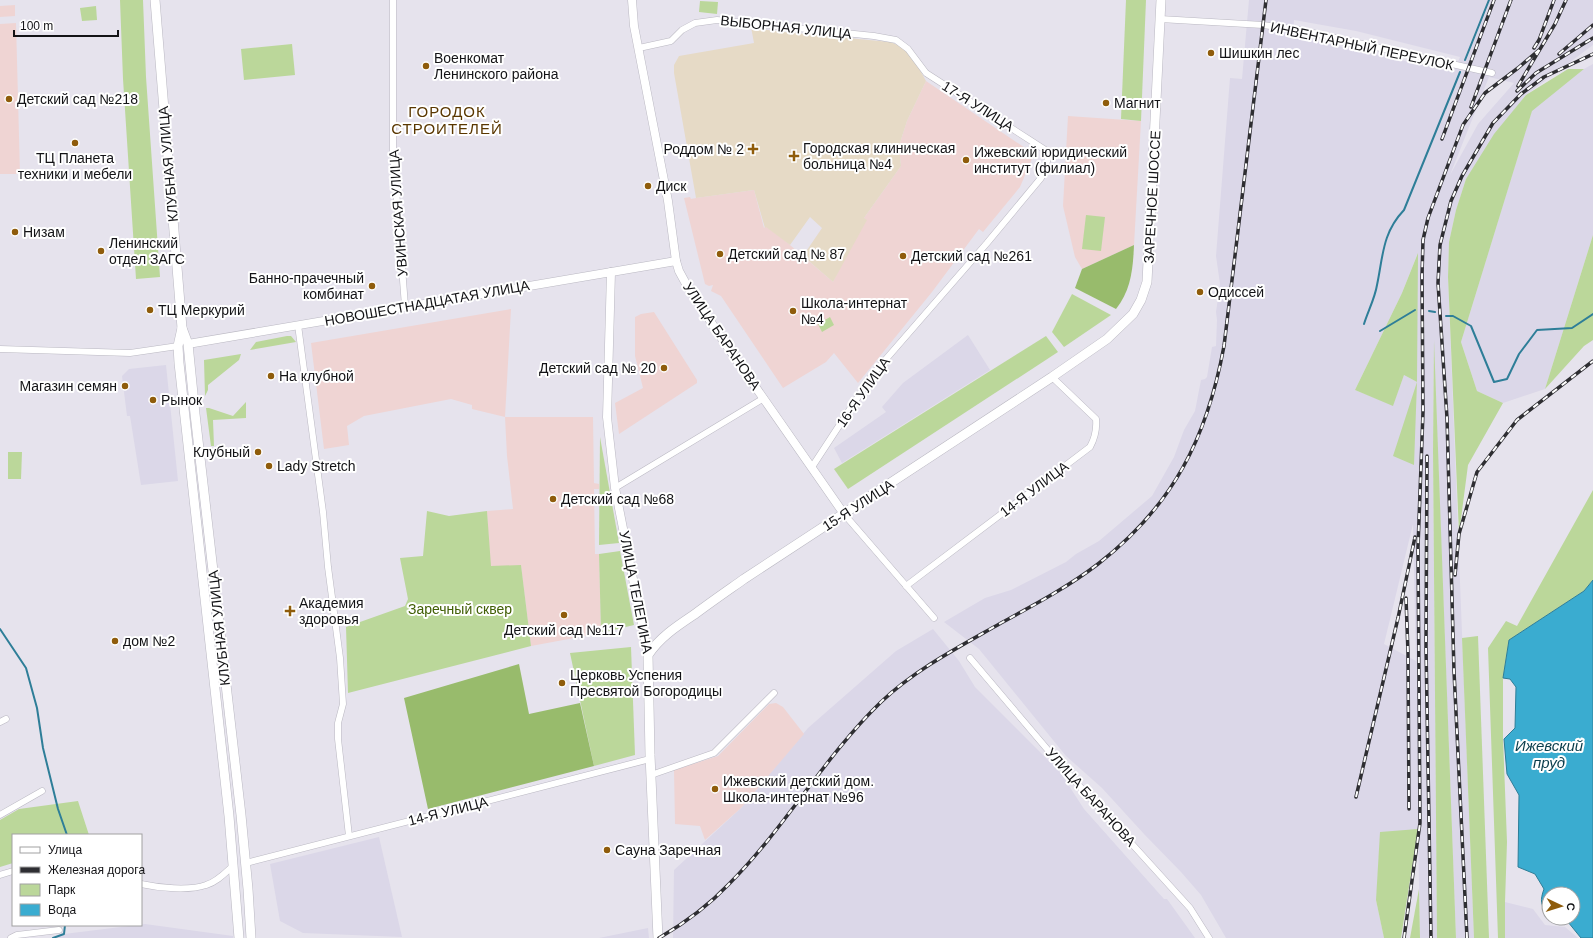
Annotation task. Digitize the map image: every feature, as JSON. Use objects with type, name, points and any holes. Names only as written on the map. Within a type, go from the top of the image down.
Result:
[{"type":"main road","name":"КЛУБНАЯ УЛИЦА","points":[[154,0],[182,328],[188,344],[246,863],[251,934]]},
{"type":"main road","name":"ЗАРЕЧНОЕ ШОССЕ","points":[[1073,362],[1107,339],[1133,314],[1141,300],[1147,282],[1161,0]]},
{"type":"main road","name":"КЛУБНАЯ УЛИЦА","points":[[182,328],[178,346],[185,423],[234,865],[239,934]]},
{"type":"main road","name":"НОВОШЕСТНАДЦАТАЯ УЛИЦА","points":[[178,346],[188,344]]},
{"type":"main road","name":"15-Я УЛИЦА","points":[[648,655],[664,636],[744,579],[1073,362]]},
{"type":"main road","name":"УЛИЦА ТЕЛЕГИНА","points":[[648,655],[650,759],[658,938]]},
{"type":"main road","points":[[234,865],[246,863]]},
{"type":"street","name":"УВИНСКАЯ УЛИЦА","points":[[393,0],[393,151],[405,306]]},
{"type":"street","name":"УЛИЦА БАРАНОВА","points":[[632,0],[634,26],[669,208],[676,261],[685,282],[844,514],[934,618]]},
{"type":"street","name":"ИНВЕНТАРНЫЙ ПЕРЕУЛОК","points":[[1160,19],[1263,25],[1300,30],[1492,73]]},
{"type":"street","name":"ВЫБОРНАЯ УЛИЦА","points":[[639,48],[671,41],[682,30],[695,23],[717,20],[874,36],[896,40],[908,49],[926,73]]},
{"type":"street","name":"17-Я УЛИЦА","points":[[926,73],[1050,153]]},
{"type":"street","name":"16-Я УЛИЦА","points":[[812,467],[872,374],[987,243],[1041,178],[1050,153]]},
{"type":"street","name":"НОВОШЕСТНАДЦАТАЯ УЛИЦА","points":[[188,344],[676,261]]},
{"type":"street","name":"УЛИЦА ТЕЛЕГИНА","points":[[611,272],[607,417],[615,488],[648,655]]},
{"type":"street","points":[[298,325],[338,633],[343,704],[338,723],[338,739],[349,836]]},
{"type":"street","points":[[0,349],[130,353],[178,346]]},
{"type":"street","name":"14-Я УЛИЦА","points":[[906,586],[1090,447],[1097,428],[1096,419],[1052,377]]},
{"type":"street","points":[[615,488],[764,398]]},
{"type":"street","name":"УЛИЦА БАРАНОВА","points":[[970,658],[1064,769],[1190,908],[1209,938]]},
{"type":"street","points":[[651,775],[714,753],[774,693]]},
{"type":"street","name":"14-Я УЛИЦА","points":[[246,863],[650,759]]},
{"type":"street","points":[[0,815],[42,791]]},
{"type":"street","points":[[142,884],[170,888],[201,887],[216,881],[234,865]]},
{"type":"street","points":[[0,875],[12,871]]},
{"type":"street","points":[[11,938],[17,935],[59,930]]},
{"type":"shaded area","points":[[1249,0],[1593,0],[1593,45],[1526,95],[1466,179],[1456,210],[1449,242],[1448,277],[1474,938],[1456,938],[1434,353],[1433,451],[1437,938],[1420,938],[1418,829],[1376,900],[1384,938],[1226,938],[1201,895],[1181,872],[1102,788],[1066,756],[979,649],[944,622],[985,598],[1011,590],[1066,562],[1076,554],[1099,541],[1152,496],[1174,457],[1184,430],[1195,411],[1201,380],[1207,377],[1212,347],[1216,346],[1216,312],[1220,284],[1216,256],[1230,78],[1242,79]],"holes":[[[1294,20],[1356,31],[1460,57],[1454,72],[1293,36]],[[1489,77],[1514,83],[1478,124],[1450,175]],[[1417,255],[1417,382],[1404,375],[1393,405],[1355,390],[1402,293]],[[1413,524],[1416,661],[1384,644]]]},
{"type":"shaded area","points":[[15,5],[15,16],[0,17],[0,6]]},
{"type":"shaded area","name":"Детский сад №218","points":[[16,23],[20,174],[0,174],[0,24]]},
{"type":"shaded area","name":"Городская клиническая больница №4","points":[[751,27],[774,31],[890,42],[903,47],[916,63],[926,81],[907,121],[899,146],[901,166],[864,218],[867,220],[833,282],[803,256],[822,228],[810,217],[790,245],[766,227],[765,228],[754,190],[696,198],[674,73],[674,65],[679,56],[754,43]]},
{"type":"shaded area","points":[[1593,64],[1593,235],[1545,389],[1503,403],[1477,391],[1461,342],[1532,110],[1584,69]]},
{"type":"shaded area","points":[[926,81],[1034,154],[1020,187],[983,232],[979,229],[932,292],[858,383],[834,353],[826,362],[783,388],[721,296],[711,291],[713,285],[709,286],[705,284],[684,198],[690,197],[691,199],[754,190],[764,228],[766,226],[776,233],[833,282],[864,218],[901,166],[899,146],[907,121]]},
{"type":"shaded area","points":[[1068,116],[1141,121],[1134,245],[1082,269],[1075,257],[1063,206]]},
{"type":"shaded area","points":[[511,309],[505,417],[472,409],[472,405],[451,399],[364,416],[347,426],[349,445],[324,449],[311,343]]},
{"type":"shaded area","name":"Детский сад № 20","points":[[654,312],[697,380],[697,383],[619,434],[615,403],[643,388],[635,356],[635,317],[641,314]]},
{"type":"shaded area","points":[[968,335],[990,370],[842,463],[834,448],[886,412],[882,407],[903,383]]},
{"type":"shaded area","points":[[166,365],[178,481],[141,485],[130,416],[127,416],[122,376],[129,369]]},
{"type":"shaded area","name":"Детский сад №68","points":[[505,417],[593,417],[594,483],[599,484],[599,489],[594,489],[595,554],[599,554],[601,633],[531,646],[521,566],[490,566],[487,511],[513,509],[507,456]]},
{"type":"shaded area","points":[[933,629],[959,661],[975,687],[1060,772],[1084,809],[1164,899],[1167,899],[1195,938],[673,938],[674,870],[741,808],[808,728],[896,651]]},
{"type":"shaded area","name":"Ижевский детский дом. Школа-интернат №96","points":[[776,703],[783,707],[804,734],[741,808],[705,840],[700,826],[675,824],[674,770],[718,756],[769,704]]},
{"type":"shaded area","points":[[379,837],[402,937],[303,933],[280,921],[270,864]]},
{"type":"shaded area","points":[[1505,902],[1533,909],[1541,920],[1541,926],[1565,927],[1578,938],[1505,938]]},
{"type":"shaded area","points":[[142,924],[233,936],[233,938],[53,938],[64,934],[129,926],[142,926]]},
{"type":"shaded area","points":[[648,928],[649,938],[599,938]]},
{"type":"green space","points":[[120,0],[143,0],[146,77],[160,277],[136,279],[123,79]]},
{"type":"green space","points":[[1126,0],[1146,0],[1141,121],[1121,119]]},
{"type":"green space","points":[[700,1],[718,2],[717,14],[699,12]]},
{"type":"green space","points":[[96,6],[97,20],[82,21],[80,8]]},
{"type":"green space","points":[[292,44],[295,75],[244,80],[241,49]]},
{"type":"green space","points":[[1568,69],[1584,69],[1532,111],[1461,342],[1477,391],[1503,403],[1468,465],[1459,534],[1448,277],[1449,242],[1456,210],[1466,179],[1494,134],[1526,95]]},
{"type":"green space","points":[[1086,215],[1105,217],[1101,251],[1082,249]]},
{"type":"green space","points":[[1593,235],[1593,340],[1584,346],[1545,389]]},
{"type":"green space","points":[[1134,245],[1133,262],[1128,287],[1116,309],[1075,288],[1082,269]]},
{"type":"green space","points":[[1418,253],[1417,382],[1404,375],[1393,406],[1355,390],[1402,293]]},
{"type":"green space","points":[[1072,294],[1111,315],[1064,347],[1052,332]]},
{"type":"green space","points":[[830,317],[834,325],[822,332],[818,324]]},
{"type":"green space","points":[[291,336],[296,342],[250,350],[256,342]]},
{"type":"green space","points":[[1046,336],[1058,352],[848,489],[834,469]]},
{"type":"green space","points":[[1434,340],[1456,938],[1437,938],[1433,451]]},
{"type":"green space","points":[[241,354],[239,360],[208,385],[208,390],[205,396],[204,360]]},
{"type":"green space","points":[[1417,382],[1414,465],[1393,456]]},
{"type":"green space","points":[[246,402],[246,418],[213,420],[214,446],[211,446],[206,408],[233,416]]},
{"type":"green space","points":[[600,437],[619,543],[599,545]]},
{"type":"green space","points":[[8,452],[22,452],[21,479],[8,479]]},
{"type":"green space","points":[[1593,490],[1593,580],[1584,591],[1509,640],[1503,678],[1503,738],[1507,842],[1505,938],[1498,938],[1488,648],[1506,621],[1517,626]]},
{"type":"green space","name":"Заречный сквер","points":[[427,511],[449,516],[487,511],[491,566],[521,565],[531,646],[348,693],[346,627],[405,606],[408,599],[400,558],[423,556]]},
{"type":"green space","points":[[620,551],[634,625],[601,633],[599,554]]},
{"type":"green space","points":[[1478,636],[1489,938],[1474,938],[1462,638]]},
{"type":"green space","points":[[631,647],[635,755],[594,766],[570,653]]},
{"type":"green space","points":[[519,664],[529,714],[580,703],[594,766],[428,809],[404,698]]},
{"type":"green space","points":[[78,801],[89,834],[12,834],[12,863],[0,867],[0,820],[19,809]]},
{"type":"green space","points":[[1418,829],[1401,938],[1384,938],[1376,900],[1380,832]]},
{"type":"green space","points":[[1419,889],[1420,938],[1410,938]]},
{"type":"water","name":"Ижевский пруд","points":[[1593,580],[1593,938],[1581,938],[1571,926],[1581,926],[1581,886],[1542,886],[1535,874],[1518,867],[1519,795],[1507,774],[1504,739],[1515,728],[1516,687],[1510,679],[1503,678],[1509,640],[1584,591]]},
{"type":"waterway","points":[[1465,60],[1489,0]]},
{"type":"waterway","points":[[1364,324],[1376,290],[1387,236],[1391,227],[1404,210],[1460,72]]},
{"type":"waterway","points":[[1380,331],[1415,310]]},
{"type":"waterway","points":[[1429,311],[1435,312]]},
{"type":"waterway","points":[[1446,316],[1453,316],[1471,326],[1494,382],[1507,379],[1519,354],[1537,330],[1572,328],[1593,314]]},
{"type":"waterway","points":[[0,629],[26,668],[37,708],[43,748],[58,809],[67,834]]},
{"type":"waterway","points":[[53,938],[64,934],[65,926]]},
{"type":"railway","points":[[659,938],[696,913],[729,884],[768,840],[860,723],[894,690],[938,659],[1051,595],[1098,564],[1124,542],[1147,518],[1166,494],[1183,468],[1208,411],[1224,346],[1266,0]]},
{"type":"railway","points":[[1442,139],[1494,0]]},
{"type":"railway","points":[[1471,107],[1511,0]]},
{"type":"railway","points":[[1534,48],[1539,40],[1554,0]]},
{"type":"railway","points":[[1518,86],[1555,24],[1566,0]]},
{"type":"railway","points":[[1559,54],[1593,25]]},
{"type":"railway","points":[[1517,91],[1536,73],[1593,38]]},
{"type":"railway","points":[[1404,938],[1420,823],[1418,547],[1423,412],[1423,240],[1428,218],[1463,125],[1485,93],[1539,50]]},
{"type":"railway","points":[[1467,938],[1454,671],[1447,418],[1438,283],[1440,245],[1451,201],[1462,176],[1493,123],[1521,94],[1544,77],[1593,54]]},
{"type":"railway","points":[[1455,575],[1459,534],[1477,472],[1517,420],[1593,361]]},
{"type":"railway","points":[[1427,456],[1426,647],[1431,938]]},
{"type":"railway","points":[[1356,797],[1398,618],[1415,537]]},
{"type":"railway","points":[[1406,598],[1408,653],[1409,809]]},
{"type":"place","name":"Шишкин лес","points":[[1211,53]]},
{"type":"place","name":"Военкомат Ленинского района","points":[[426,66]]},
{"type":"place","name":"Детский сад №218","points":[[9,99]]},
{"type":"place","name":"Магнит","points":[[1106,103]]},
{"type":"place","name":"ТЦ Планета техники и мебели","points":[[75,143]]},
{"type":"place","name":"Роддом № 2","points":[[753,149]]},
{"type":"place","name":"Городская клиническая больница №4","points":[[794,156]]},
{"type":"place","name":"Ижевский юридический институт (филиал)","points":[[966,160]]},
{"type":"place","name":"Диск","points":[[648,186]]},
{"type":"place","name":"Низам","points":[[15,232]]},
{"type":"place","name":"Ленинский отдел ЗАГС","points":[[101,251]]},
{"type":"place","name":"Детский сад № 87","points":[[720,254]]},
{"type":"place","name":"Детский сад №261","points":[[903,256]]},
{"type":"place","name":"Банно-прачечный комбинат","points":[[372,286]]},
{"type":"place","name":"Одиссей","points":[[1200,292]]},
{"type":"place","name":"ТЦ Меркурий","points":[[150,310]]},
{"type":"place","name":"Школа-интернат №4","points":[[793,311]]},
{"type":"place","name":"Детский сад № 20","points":[[664,368]]},
{"type":"place","name":"На клубной","points":[[271,376]]},
{"type":"place","name":"Магазин семян","points":[[125,386]]},
{"type":"place","name":"Рынок","points":[[153,400]]},
{"type":"place","name":"Клубный","points":[[258,452]]},
{"type":"place","name":"Lady Stretch","points":[[269,466]]},
{"type":"place","name":"Детский сад №68","points":[[553,499]]},
{"type":"place","name":"Академия здоровья","points":[[290,611]]},
{"type":"place","name":"Детский сад №117","points":[[564,615]]},
{"type":"place","name":"дом №2","points":[[115,641]]},
{"type":"place","name":"Церковь Успения Пресвятой Богородицы","points":[[562,683]]},
{"type":"place","name":"Ижевский детский дом. Школа-интернат №96","points":[[715,789]]},
{"type":"place","name":"Сауна Заречная","points":[[607,850]]},
{"type":"district","name":"ГОРОДОК СТРОИТЕЛЕЙ","points":[[447,120]]}]
